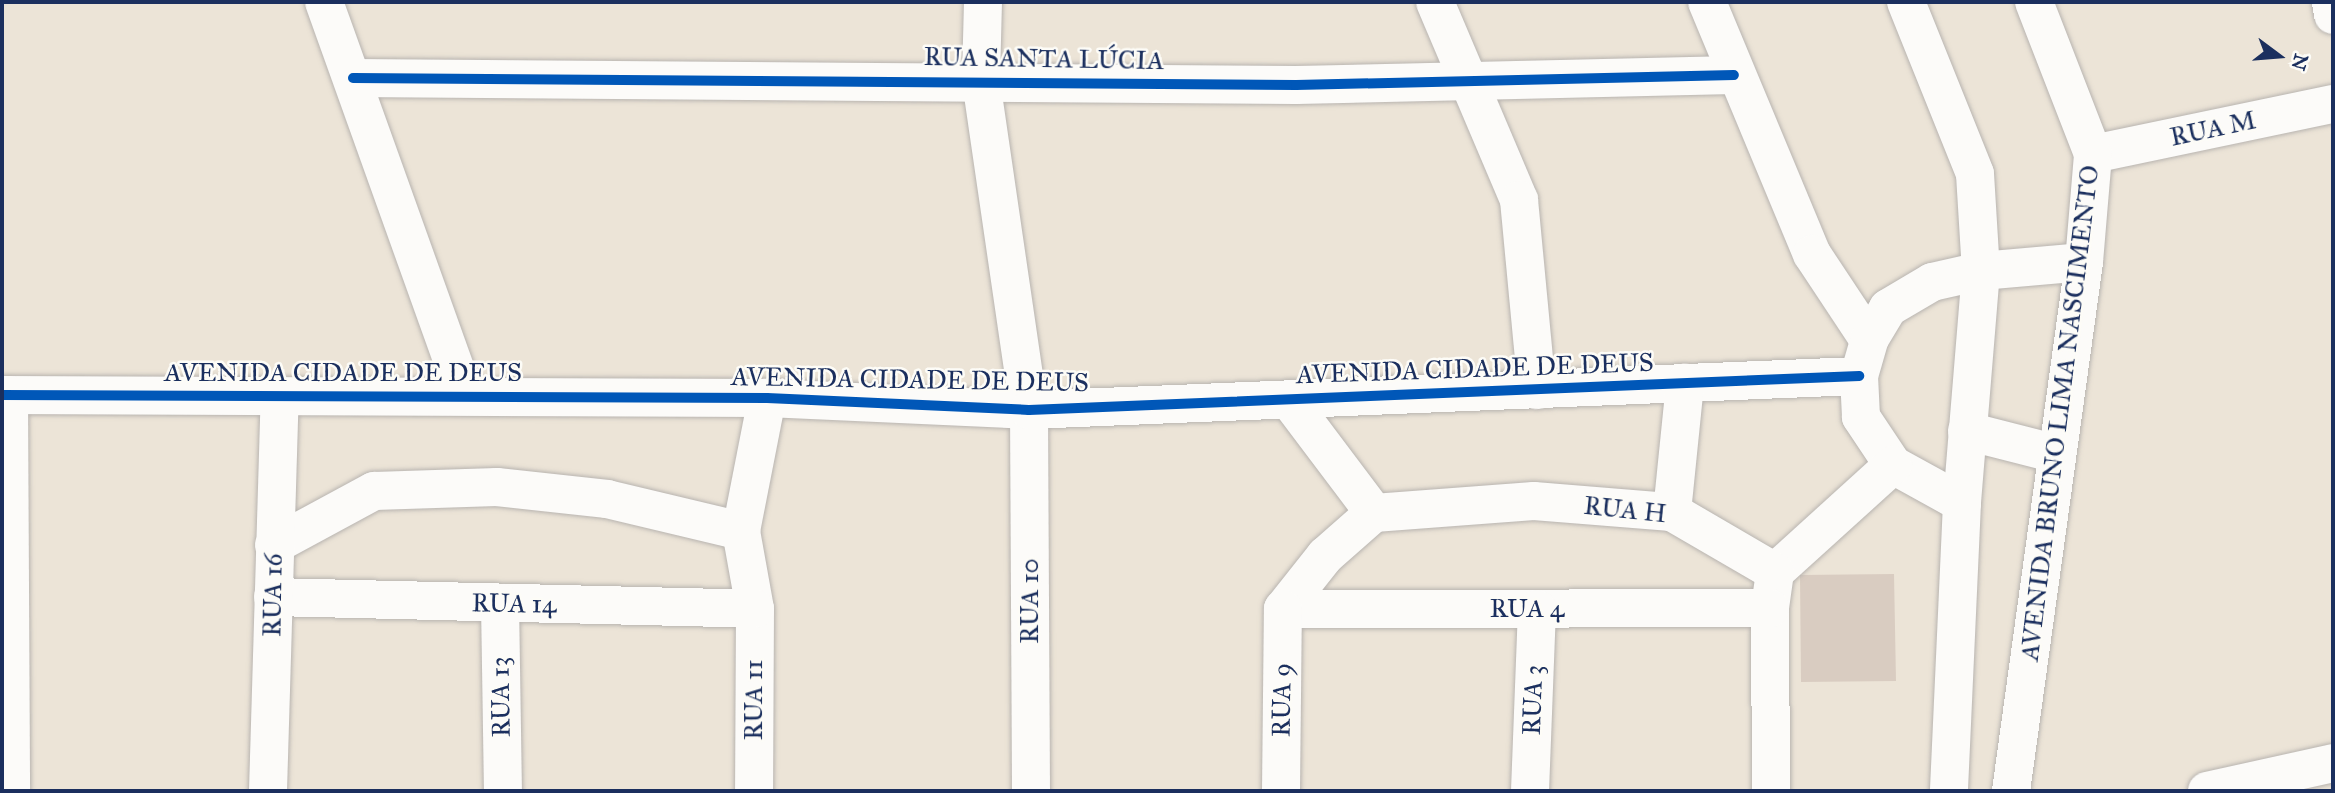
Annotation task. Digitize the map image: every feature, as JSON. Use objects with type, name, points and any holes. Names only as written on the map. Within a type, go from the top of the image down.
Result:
[{"type":"street","points":[[324,2],[465,395]]},
{"type":"street","name":"RUA 10","points":[[983,2],[981,81],[1029,410],[1031,791]]},
{"type":"street","points":[[1435,2],[1519,200],[1537,390]]},
{"type":"street","points":[[1707,2],[1734,75],[1812,254],[1864,358]]},
{"type":"street","points":[[1906,2],[1975,174],[1981,271],[1962,503],[1949,791]]},
{"type":"street","name":"AVENIDA BRUNO LIMA NASCIMENTO","points":[[2011,791],[2084,262],[2093,154],[2034,2]]},
{"type":"street","points":[[2331,2],[2333,15]]},
{"type":"street","name":"RUA SANTA LÚCIA","points":[[352,78],[1468,82],[1734,75]]},
{"type":"street","name":"RUA M","points":[[2093,154],[2333,104]]},
{"type":"street","points":[[1962,503],[1893,465],[1861,417],[1864,358],[1888,308],[1932,282],[1981,271],[2084,262]]},
{"type":"street","name":"AVENIDA CIDADE DE DEUS","points":[[5,395],[767,398],[1029,410],[1685,383],[1864,358]]},
{"type":"street","points":[[1672,512],[1685,383]]},
{"type":"street","points":[[5,395],[11,791]]},
{"type":"street","name":"RUA 16","points":[[268,791],[280,398]]},
{"type":"street","points":[[274,545],[374,491],[497,487],[607,499],[741,531],[767,398]]},
{"type":"street","points":[[1283,609],[1325,556],[1374,513],[1289,400]]},
{"type":"street","points":[[1967,431],[2057,454]]},
{"type":"street","points":[[1771,791],[1772,590],[1893,465]]},
{"type":"street","name":"RUA H","points":[[1374,513],[1534,502],[1672,512],[1772,590]]},
{"type":"street","name":"RUA 11","points":[[741,531],[755,609],[754,791]]},
{"type":"street","name":"RUA 4","points":[[1283,609],[1537,609],[1772,590]]},
{"type":"street","name":"RUA 14","points":[[273,597],[755,609]]},
{"type":"street","name":"RUA 13","points":[[500,603],[503,791]]},
{"type":"street","name":"RUA 9","points":[[1281,791],[1283,609]]},
{"type":"street","name":"RUA 3","points":[[1530,791],[1537,609]]},
{"type":"street","points":[[2207,791],[2333,763]]},
{"type":"building","points":[[1894,574],[1896,681],[1801,682],[1800,575]]},
{"type":"cycle path","points":[[353,78],[1296,85],[1734,75]]},
{"type":"cycle path","points":[[2,395],[767,398],[1029,410],[1859,376]]}]
